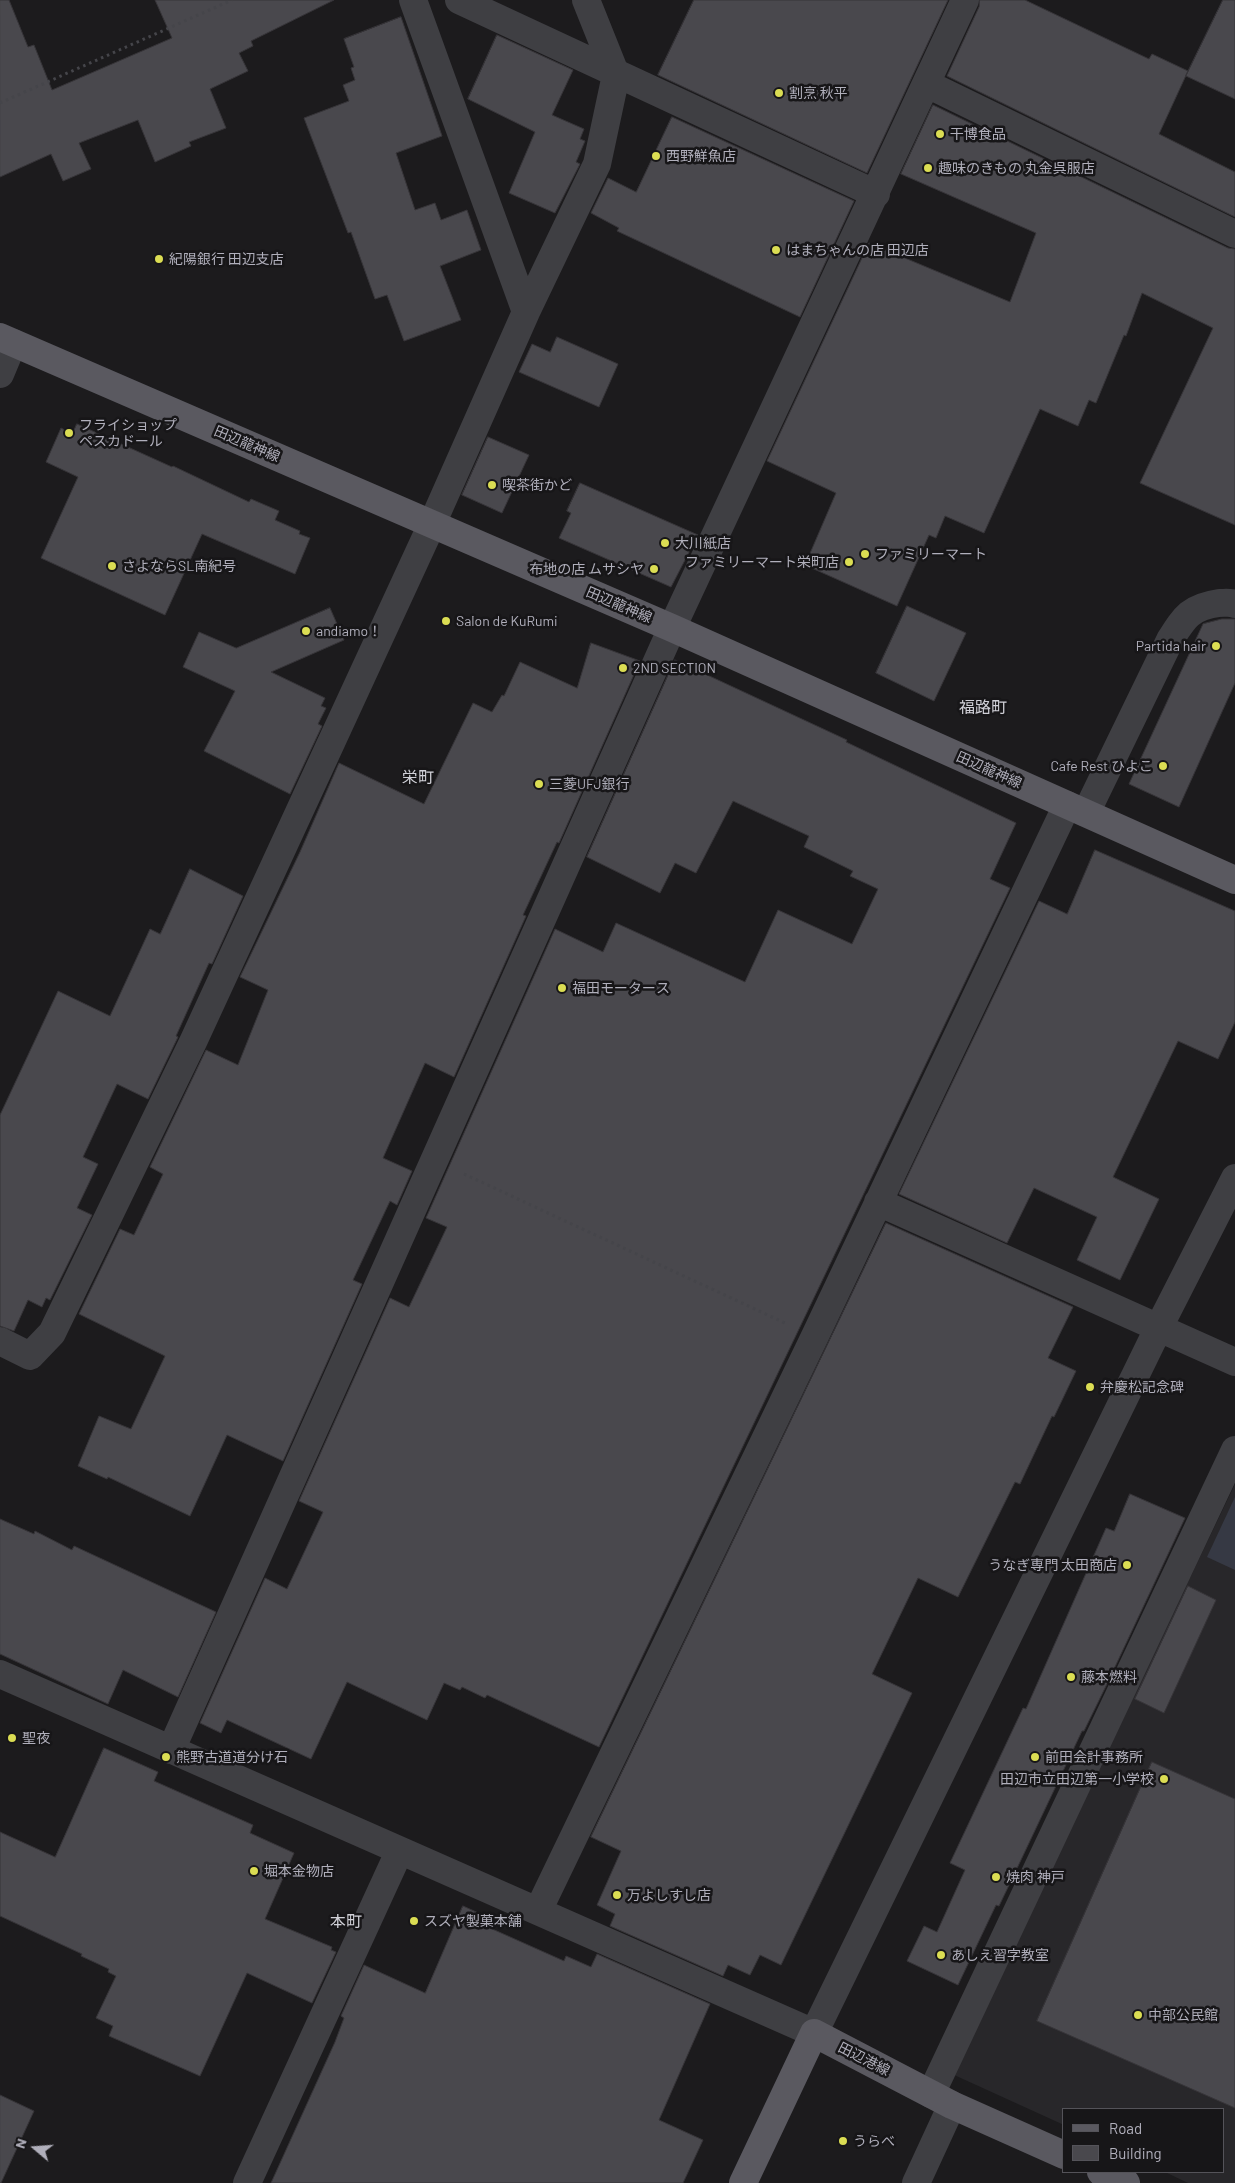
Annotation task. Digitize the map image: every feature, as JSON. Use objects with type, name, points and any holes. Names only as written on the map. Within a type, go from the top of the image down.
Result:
[{"type":"main road","name":"田辺龍神線","points":[[6,340],[672,628],[1235,880]]},
{"type":"main road","name":"田辺港線","points":[[814,2033],[942,2099],[1062,2154]]},
{"type":"main road","points":[[743,2183],[814,2033]]},
{"type":"main road","points":[[1103,2173],[1126,2183]]},
{"type":"street","points":[[413,0],[526,312]]},
{"type":"street","points":[[458,0],[616,75],[876,194]]},
{"type":"street","points":[[0,1341],[30,1356],[52,1333],[193,1042],[432,524],[526,312],[597,164],[616,75],[586,0]]},
{"type":"street","points":[[171,1750],[672,628],[965,0]]},
{"type":"street","points":[[927,84],[1235,234]]},
{"type":"street","points":[[0,374],[6,340]]},
{"type":"street","points":[[538,1911],[878,1202],[1076,809],[1184,618],[1203,605],[1231,602],[1235,604]]},
{"type":"street","points":[[0,1674],[399,1852],[814,2033],[1158,1329],[1235,1178]]},
{"type":"street","points":[[878,1202],[1235,1362]]},
{"type":"street","points":[[916,2183],[942,2099],[1235,1450]]},
{"type":"street","points":[[247,2183],[399,1852]]},
{"type":"path","points":[[0,103],[232,0]]},
{"type":"path","points":[[434,1160],[815,1336]]},
{"type":"shaded area","name":"田辺市立田辺第一小学校","points":[[1235,1484],[1235,2183],[1188,2183],[1167,2173],[1225,2173],[1225,2108],[1062,2108],[1062,2124],[952,2074]]},
{"type":"shaded area","points":[[1235,1497],[1235,1570],[1207,1557]]},
{"type":"building","points":[[0,0],[9,0],[28,47],[34,45],[52,90],[172,38],[155,0],[334,0],[251,41],[253,46],[239,53],[248,71],[210,89],[226,128],[189,142],[191,146],[155,162],[138,120],[79,143],[91,169],[63,181],[51,154],[0,177]]},
{"type":"building","points":[[694,0],[948,0],[867,173],[658,75]]},
{"type":"building","points":[[980,0],[1025,0],[1149,59],[1152,54],[1188,71],[1159,134],[1235,172],[1235,217],[947,76],[979,7]]},
{"type":"building","points":[[1223,0],[1235,0],[1235,99],[1186,76]]},
{"type":"building","points":[[401,17],[442,136],[396,153],[415,210],[435,203],[441,220],[467,210],[481,250],[440,266],[461,320],[404,341],[387,295],[375,299],[351,232],[348,233],[304,118],[349,101],[343,85],[355,80],[351,68],[354,67],[344,39]]},
{"type":"building","points":[[497,35],[573,70],[552,115],[584,129],[580,139],[585,141],[576,162],[580,164],[555,213],[509,193],[535,132],[468,99]]},
{"type":"building","points":[[933,105],[1228,248],[1235,249],[1235,525],[1140,483],[1213,328],[1142,293],[1126,336],[1124,335],[1096,403],[1089,400],[1078,426],[1040,409],[984,533],[945,516],[936,538],[929,535],[897,606],[805,565],[836,493],[767,461],[869,243],[1010,302],[1036,233],[901,174]]},
{"type":"building","points":[[672,117],[854,201],[800,317],[617,231],[619,228],[591,213],[608,178],[636,192]]},
{"type":"building","points":[[557,337],[618,364],[599,407],[519,372],[532,344],[550,352]]},
{"type":"building","points":[[77,424],[249,502],[251,499],[279,511],[275,520],[300,531],[299,534],[310,538],[295,574],[202,534],[165,615],[41,558],[78,477],[46,462],[61,428],[72,434]]},
{"type":"building","points":[[488,437],[529,455],[502,513],[462,495]]},
{"type":"building","points":[[580,483],[698,535],[671,587],[559,538],[571,513],[567,511]]},
{"type":"building","points":[[907,606],[966,633],[934,701],[876,673]]},
{"type":"building","points":[[330,608],[344,640],[271,672],[325,698],[321,706],[326,708],[318,724],[322,726],[290,794],[204,751],[235,691],[183,667],[199,632],[236,648]]},
{"type":"building","points":[[1222,619],[1235,619],[1235,683],[1179,807],[1129,784],[1203,624]]},
{"type":"building","points":[[591,643],[640,661],[559,843],[557,842],[523,915],[526,916],[454,1077],[425,1063],[383,1158],[412,1171],[397,1205],[390,1201],[353,1280],[362,1284],[283,1461],[227,1435],[190,1516],[108,1477],[107,1479],[78,1466],[99,1416],[131,1429],[165,1356],[79,1314],[120,1229],[134,1235],[163,1174],[150,1167],[206,1050],[238,1065],[268,990],[240,977],[300,852],[339,763],[424,804],[473,703],[492,712],[502,695],[504,696],[520,662],[577,688]]},
{"type":"building","points":[[675,660],[847,740],[846,742],[1016,823],[990,879],[1010,888],[599,1747],[487,1695],[485,1698],[462,1687],[460,1690],[444,1683],[427,1720],[347,1682],[311,1759],[227,1720],[221,1733],[200,1723],[265,1578],[287,1589],[323,1512],[299,1501],[390,1298],[409,1307],[447,1227],[426,1218],[555,929],[603,952],[616,923],[745,982],[778,910],[852,944],[878,889],[850,876],[853,871],[804,847],[809,836],[733,801],[696,873],[675,863],[660,893],[587,857]]},
{"type":"building","points":[[1095,850],[1235,911],[1235,1022],[1218,1059],[1178,1041],[1113,1177],[1159,1199],[1120,1280],[1077,1260],[1097,1217],[1034,1188],[1007,1243],[899,1194],[1039,901],[1067,914]]},
{"type":"building","points":[[190,869],[243,896],[212,964],[209,963],[176,1036],[178,1037],[148,1099],[117,1084],[83,1157],[98,1164],[77,1208],[92,1215],[50,1300],[46,1298],[42,1307],[28,1300],[14,1331],[0,1326],[0,1115],[58,991],[110,1016],[150,929],[160,934]]},
{"type":"building","points":[[886,1223],[1073,1307],[1048,1358],[1076,1371],[1054,1417],[1052,1416],[1020,1484],[1015,1482],[958,1597],[918,1578],[872,1674],[912,1693],[781,1965],[760,1955],[750,1975],[728,1965],[723,1976],[610,1926],[615,1914],[597,1905],[621,1851],[591,1837]]},
{"type":"building","points":[[1130,1494],[1185,1518],[1106,1686],[1084,1731],[1082,1731],[999,1906],[996,1905],[958,1985],[907,1961],[924,1926],[937,1932],[965,1870],[950,1863],[1023,1708],[1026,1709],[1106,1528],[1114,1531]]},
{"type":"building","points":[[0,1519],[34,1534],[35,1531],[72,1550],[74,1546],[216,1612],[178,1697],[123,1670],[108,1704],[0,1654]]},
{"type":"building","points":[[1188,1586],[1216,1600],[1164,1713],[1135,1699]]},
{"type":"building","points":[[104,1748],[158,1772],[154,1781],[253,1825],[250,1833],[294,1853],[265,1919],[332,1947],[331,1950],[336,1952],[312,2003],[247,1973],[200,2076],[109,2036],[113,2026],[96,2018],[116,1976],[108,1972],[109,1969],[81,1956],[82,1954],[0,1916],[0,1832],[55,1857]]},
{"type":"building","points":[[1152,1762],[1235,1799],[1235,2108],[1037,2021]]},
{"type":"building","points":[[463,1906],[494,1920],[490,1928],[564,1961],[566,1956],[591,1967],[597,1954],[710,2004],[659,2120],[703,2140],[683,2183],[271,2183],[335,2042],[344,2018],[341,2016],[364,1965],[425,1993]]},
{"type":"building","points":[[0,2095],[34,2111],[1,2183],[0,2183]]},
{"type":"place","name":"割烹 秋平","points":[[779,93]]},
{"type":"place","name":"干博食品","points":[[940,134]]},
{"type":"place","name":"西野鮮魚店","points":[[656,156]]},
{"type":"place","name":"趣味のきもの 丸金呉服店","points":[[928,168]]},
{"type":"place","name":"はまちゃんの店 田辺店","points":[[776,250]]},
{"type":"place","name":"紀陽銀行 田辺支店","points":[[159,259]]},
{"type":"place","name":"フライショップ ペスカドール","points":[[69,433]]},
{"type":"place","name":"喫茶街かど","points":[[492,485]]},
{"type":"place","name":"大川紙店","points":[[665,543]]},
{"type":"place","name":"ファミリーマート","points":[[865,554]]},
{"type":"place","name":"ファミリーマート栄町店","points":[[849,562]]},
{"type":"place","name":"さよならSL南紀号","points":[[112,566]]},
{"type":"place","name":"布地の店 ムサシヤ","points":[[654,569]]},
{"type":"place","name":"Salon de KuRumi","points":[[446,621]]},
{"type":"place","name":"andiamo！","points":[[306,631]]},
{"type":"place","name":"Partida hair","points":[[1216,646]]},
{"type":"place","name":"2ND SECTION","points":[[623,668]]},
{"type":"place","name":"Cafe Rest ひよこ","points":[[1163,766]]},
{"type":"place","name":"三菱UFJ銀行","points":[[539,784]]},
{"type":"place","name":"福田モータース","points":[[562,988]]},
{"type":"place","name":"弁慶松記念碑","points":[[1090,1387]]},
{"type":"place","name":"うなぎ専門 太田商店","points":[[1127,1565]]},
{"type":"place","name":"藤本燃料","points":[[1071,1677]]},
{"type":"place","name":"聖夜","points":[[12,1738]]},
{"type":"place","name":"熊野古道道分け石","points":[[166,1757]]},
{"type":"place","name":"前田会計事務所","points":[[1035,1757]]},
{"type":"place","name":"田辺市立田辺第一小学校","points":[[1164,1779]]},
{"type":"place","name":"堀本金物店","points":[[254,1871]]},
{"type":"place","name":"焼肉 神戸","points":[[996,1877]]},
{"type":"place","name":"万よしすし店","points":[[617,1895]]},
{"type":"place","name":"スズヤ製菓本舗","points":[[414,1921]]},
{"type":"place","name":"あしえ習字教室","points":[[941,1955]]},
{"type":"place","name":"中部公民館","points":[[1138,2015]]},
{"type":"place","name":"うらべ","points":[[843,2141]]},
{"type":"district","name":"福路町","points":[[983,708]]},
{"type":"district","name":"栄町","points":[[418,778]]},
{"type":"district","name":"本町","points":[[346,1922]]}]
